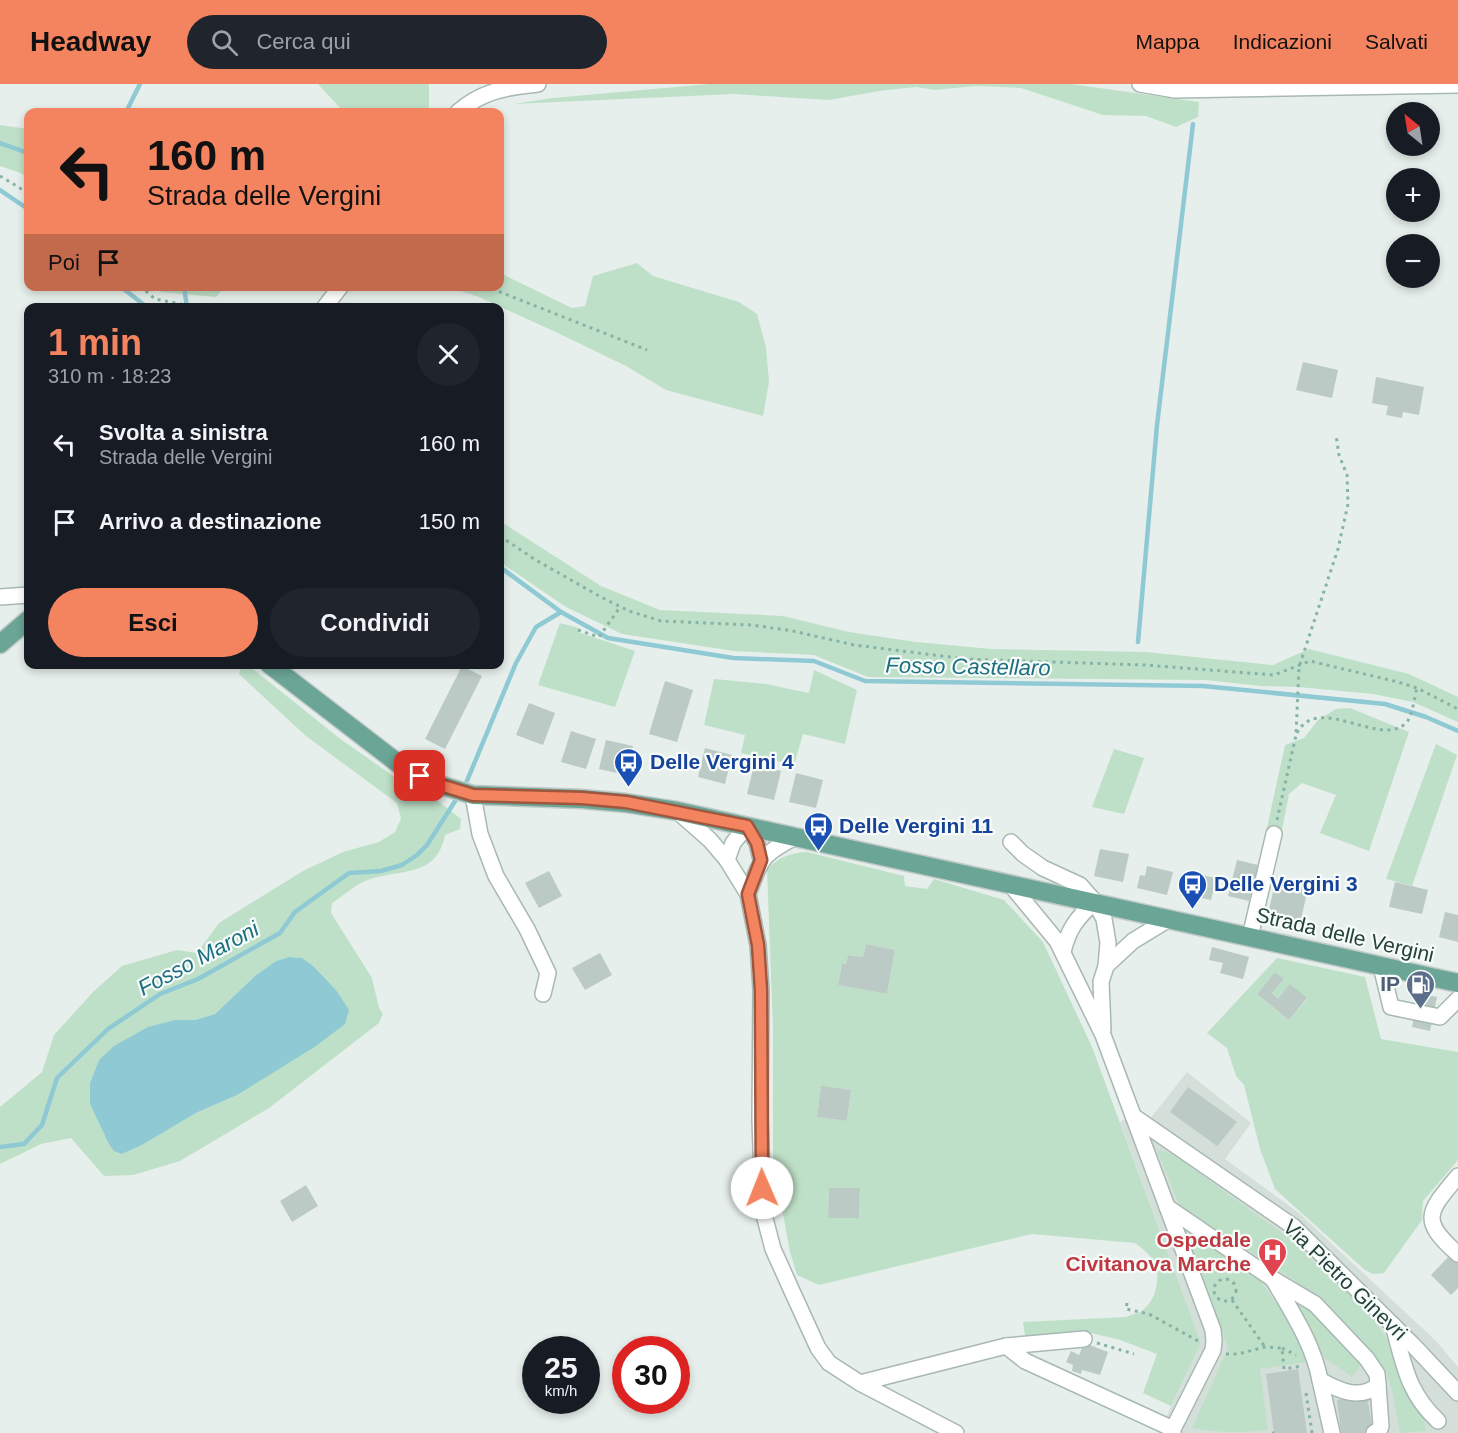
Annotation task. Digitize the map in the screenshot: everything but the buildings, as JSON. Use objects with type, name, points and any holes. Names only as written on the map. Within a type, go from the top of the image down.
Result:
[{"type":"main road","points":[[0,644],[24,623]]},
{"type":"main road","name":"Strada delle Vergini","points":[[275,669],[404,768],[437,784],[473,795],[582,798],[626,802],[677,811],[1458,983]]},
{"type":"street","points":[[463,108],[484,94],[517,86],[538,84]]},
{"type":"street","points":[[1140,84],[1175,90],[1458,85]]},
{"type":"street","points":[[328,303],[337,291]]},
{"type":"street","points":[[0,597],[24,595]]},
{"type":"street","points":[[473,795],[480,834],[496,876],[527,929],[548,973],[543,994]]},
{"type":"street","points":[[677,811],[710,840],[727,860],[748,894],[758,945],[761,990],[760,1119],[763,1211],[773,1249],[818,1348],[829,1363],[860,1383],[956,1433]]},
{"type":"street","points":[[727,860],[734,843],[747,826],[757,843],[761,860]]},
{"type":"street","points":[[1251,937],[1274,834]]},
{"type":"street","points":[[748,894],[761,860],[774,848],[796,836]]},
{"type":"street","points":[[1011,842],[1043,868],[1080,885],[1095,902],[1104,919],[1108,944],[1106,966],[1101,982],[1103,1035]]},
{"type":"street","points":[[1006,1346],[1025,1361],[1173,1431],[1213,1350],[1214,1341],[1213,1330],[1103,1035],[1063,952],[1049,931],[1010,884]]},
{"type":"street","points":[[1063,952],[1071,927],[1077,917],[1095,902]]},
{"type":"street","points":[[1106,966],[1134,941],[1169,919]]},
{"type":"street","points":[[1381,966],[1392,1007],[1440,1017],[1458,999]]},
{"type":"street","name":"Via Pietro Ginevri","points":[[1133,1116],[1294,1227],[1458,1393]]},
{"type":"street","points":[[1458,1176],[1437,1202],[1431,1216],[1435,1232],[1458,1254]]},
{"type":"street","name":"Via Pietro Ginevri","points":[[1167,1207],[1273,1279],[1315,1304],[1368,1359],[1377,1374],[1378,1385],[1381,1426],[1380,1430],[1374,1433]]},
{"type":"street","name":"Via Pietro Ginevri","points":[[1273,1279],[1302,1330],[1317,1366],[1332,1433]]},
{"type":"street","points":[[1393,1325],[1409,1383],[1424,1408],[1438,1421]]},
{"type":"street","points":[[860,1383],[1006,1346],[1084,1339]]},
{"type":"street","points":[[1320,1380],[1340,1392],[1351,1393],[1369,1391],[1378,1385]]},
{"type":"path","points":[[0,176],[24,191]]},
{"type":"path","points":[[146,291],[155,299],[178,303]]},
{"type":"path","points":[[498,291],[647,350]]},
{"type":"path","points":[[1274,834],[1296,735],[1299,667],[1338,549],[1348,504],[1347,475],[1339,455],[1336,435]]},
{"type":"path","points":[[504,539],[568,580],[620,607],[661,621],[752,625],[793,631],[854,645],[966,659],[1144,665],[1274,675],[1310,662],[1321,663],[1417,688],[1458,709]]},
{"type":"path","points":[[578,630],[599,637],[620,607]]},
{"type":"path","points":[[1296,735],[1304,723],[1318,717],[1376,729],[1403,726],[1408,722],[1417,688]]},
{"type":"path","points":[[1228,1279],[1234,1283],[1236,1294],[1232,1300],[1224,1302],[1215,1296],[1215,1285],[1221,1280],[1228,1279]]},
{"type":"path","points":[[1232,1300],[1265,1347]]},
{"type":"path","points":[[1127,1303],[1126,1309],[1149,1314],[1201,1343]]},
{"type":"path","points":[[1084,1339],[1134,1354]]},
{"type":"path","points":[[1220,1353],[1238,1354],[1265,1347],[1282,1348],[1284,1369],[1302,1366]]},
{"type":"path","points":[[1306,1389],[1312,1433]]},
{"type":"shaded area","name":"Ospedale Civitanova Marche","points":[[1187,1072],[1251,1123],[1225,1159],[1299,1213],[1436,1341],[1458,1367],[1458,1433],[1160,1433],[1201,1343],[1120,1122],[1133,1116],[1150,1119]]},
{"type":"green space","points":[[318,84],[429,84],[429,108],[340,108]]},
{"type":"green space","points":[[709,84],[1071,84],[1199,102],[1198,117],[1176,127],[1146,116],[1103,115],[1021,88],[976,86],[935,90],[916,87],[829,100],[734,94],[513,104],[553,98]]},
{"type":"green space","points":[[0,125],[24,128],[24,176],[0,166]]},
{"type":"green space","points":[[637,263],[653,276],[739,302],[757,314],[766,347],[769,382],[763,416],[666,390],[626,366],[504,308],[504,303],[492,303],[461,291],[504,291],[504,275],[572,308],[585,306],[593,276]]},
{"type":"green space","points":[[160,291],[221,291],[216,297]]},
{"type":"green space","points":[[504,524],[601,586],[660,610],[783,616],[849,632],[916,642],[991,649],[1146,652],[1273,665],[1309,649],[1409,674],[1458,697],[1458,722],[1413,702],[1373,694],[1298,687],[1205,680],[868,677],[814,655],[734,651],[622,634],[566,607],[504,565]]},
{"type":"green space","points":[[560,623],[579,628],[578,632],[635,651],[615,707],[538,685]]},
{"type":"green space","points":[[241,669],[253,669],[339,738],[419,794],[438,801],[461,819],[460,829],[445,835],[440,850],[433,860],[424,866],[363,882],[332,903],[331,913],[372,978],[379,1008],[383,1014],[379,1023],[269,1108],[180,1161],[133,1175],[104,1176],[71,1138],[41,1144],[0,1164],[0,1107],[42,1072],[54,1035],[93,992],[122,966],[177,950],[197,953],[219,923],[303,871],[343,852],[379,842],[395,832],[401,819],[397,803],[306,736],[239,674]],"holes":[[[289,957],[302,958],[336,990],[237,1095],[196,1113],[142,1145],[122,1154],[90,1104],[90,1083],[99,1060],[175,1020],[195,1020],[215,1014],[255,976],[276,961]]]},
{"type":"green space","points":[[814,670],[857,690],[845,744],[803,734],[794,765],[741,753],[745,735],[704,725],[714,679],[766,684],[809,693]]},
{"type":"green space","points":[[1350,708],[1409,732],[1369,851],[1320,833],[1336,795],[1302,783],[1289,794],[1281,835],[1266,832],[1285,745],[1304,738],[1318,720],[1336,709]]},
{"type":"green space","points":[[1436,744],[1457,755],[1412,886],[1386,879]]},
{"type":"green space","points":[[1114,749],[1144,758],[1124,814],[1092,807]]},
{"type":"green space","points":[[807,852],[904,876],[905,886],[927,889],[934,879],[1004,900],[1043,942],[1092,1047],[1201,1343],[1171,1406],[1143,1393],[1157,1354],[1120,1340],[1087,1332],[1025,1336],[1023,1322],[1126,1317],[1145,1308],[1155,1291],[1157,1271],[1151,1258],[1135,1243],[1032,1234],[819,1285],[797,1275],[790,1252],[773,1159],[773,1029],[767,869],[785,856]],"holes":[[[866,944],[895,950],[887,994],[838,985],[842,963],[846,964],[848,955],[863,957]],[[821,1087],[851,1090],[847,1121],[817,1117]],[[829,1188],[860,1188],[859,1218],[828,1218]]]},
{"type":"green space","points":[[1277,958],[1365,977],[1381,1039],[1458,1052],[1458,1160],[1423,1201],[1422,1220],[1384,1273],[1373,1274],[1365,1270],[1275,1189],[1260,1149],[1244,1085],[1236,1076],[1227,1048],[1207,1033]],"holes":[[[1275,972],[1284,979],[1272,993],[1278,999],[1290,985],[1307,999],[1289,1020],[1257,994]]]},
{"type":"green space","points":[[1157,1150],[1171,1153],[1282,1233],[1370,1312],[1387,1340],[1406,1391],[1423,1414],[1426,1431],[1400,1433],[1392,1390],[1386,1372],[1362,1340],[1294,1280],[1179,1205]]},
{"type":"green space","points":[[1198,1238],[1261,1281],[1291,1325],[1308,1362],[1260,1369],[1268,1430],[1229,1432],[1192,1428],[1228,1348],[1189,1242]]},
{"type":"green space","points":[[1290,1297],[1312,1307],[1363,1362],[1352,1377],[1318,1353]]},
{"type":"water","points":[[289,957],[302,958],[336,990],[349,1010],[345,1024],[316,1046],[237,1095],[196,1113],[142,1145],[122,1154],[114,1151],[90,1104],[90,1083],[99,1060],[114,1046],[148,1027],[175,1020],[195,1020],[215,1014],[255,976],[276,961]]},
{"type":"waterway","points":[[128,108],[140,84]]},
{"type":"waterway","points":[[1138,642],[1157,425],[1193,124]]},
{"type":"waterway","name":"Fosso Castellaro","points":[[0,143],[24,152]]},
{"type":"waterway","points":[[0,190],[24,206]]},
{"type":"waterway","points":[[126,291],[142,303]]},
{"type":"waterway","name":"Fosso Castellaro","points":[[185,291],[186,303]]},
{"type":"waterway","name":"Fosso Castellaro","points":[[504,570],[561,612],[608,638],[733,658],[814,661],[865,681],[1203,686],[1385,704],[1426,717],[1458,731]]},
{"type":"waterway","name":"Fosso Maroni","points":[[464,788],[516,663],[536,627],[561,612]]},
{"type":"waterway","name":"Fosso Maroni","points":[[0,1147],[24,1144],[42,1125],[57,1078],[108,1029],[160,994],[198,979],[280,933],[295,912],[349,873],[381,871],[402,865],[427,845],[459,795]]},
{"type":"place","name":"Delle Vergini 4","points":[[629,788]]},
{"type":"place","name":"Delle Vergini 11","points":[[818,852]]},
{"type":"place","name":"Delle Vergini 3","points":[[1193,910]]},
{"type":"place","name":"IP","points":[[1421,1010]]},
{"type":"place","name":"Ospedale Civitanova Marche","points":[[1272,1278]]},
{"type":"route","points":[[420,776],[473,795],[516,798],[582,798],[626,802],[747,826],[757,843],[761,860],[748,894],[758,945],[761,990],[762,1188]]}]
